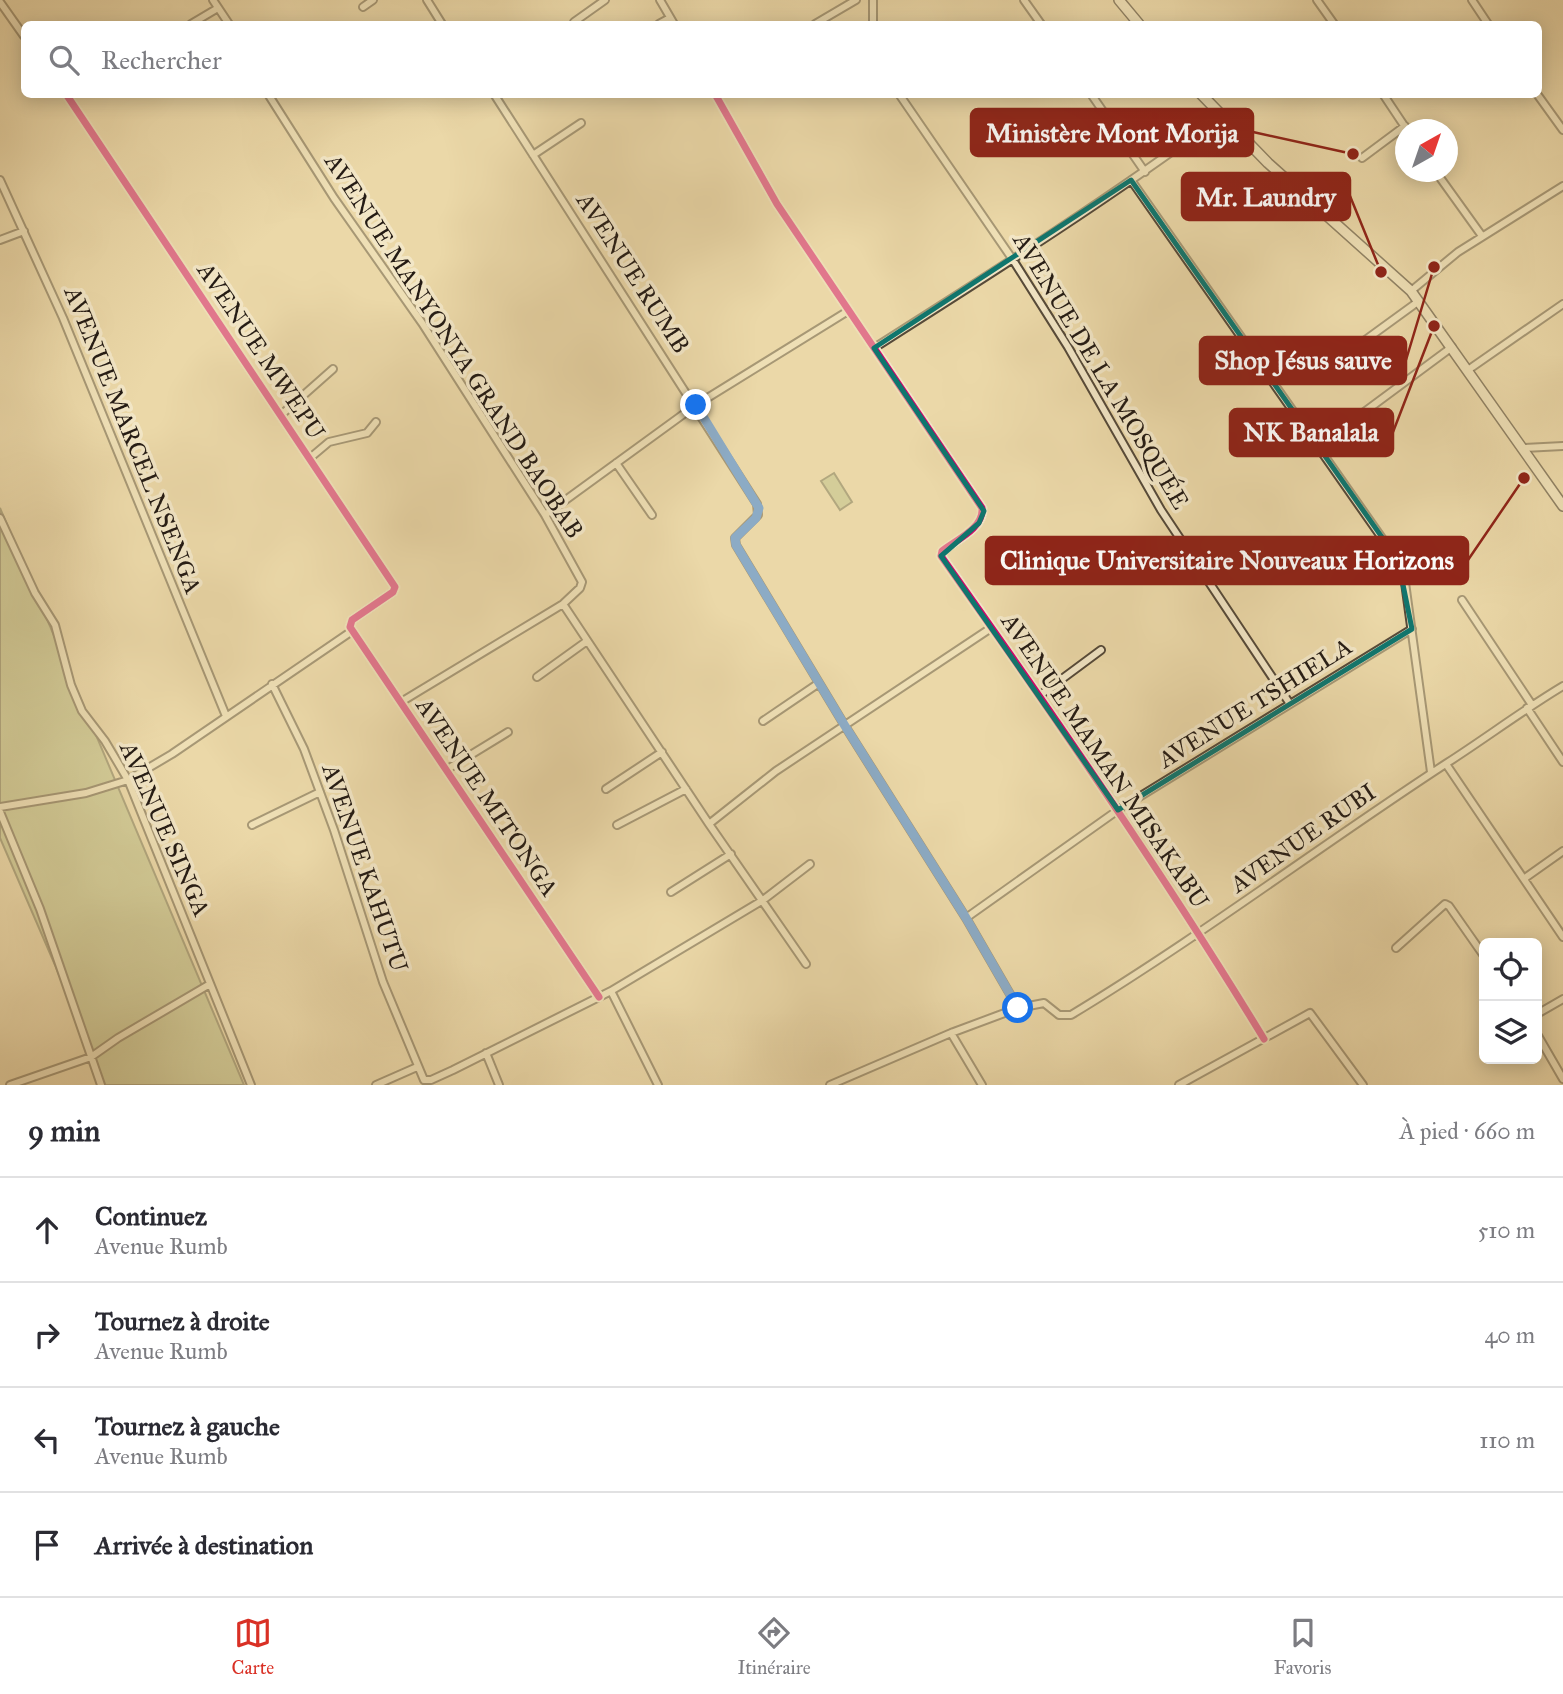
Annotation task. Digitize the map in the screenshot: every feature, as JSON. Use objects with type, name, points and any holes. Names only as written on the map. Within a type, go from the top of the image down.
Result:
[{"type":"main road","points":[[1119,0],[1136,21]]},
{"type":"main road","points":[[1204,98],[1287,180],[1411,291],[1563,505]]},
{"type":"street","points":[[213,0],[227,21]]},
{"type":"street","points":[[363,7],[373,0]]},
{"type":"street","points":[[427,0],[440,21]]},
{"type":"street","points":[[575,21],[605,0]]},
{"type":"street","points":[[660,0],[672,21]]},
{"type":"street","points":[[820,21],[856,0]]},
{"type":"street","points":[[873,0],[873,21]]},
{"type":"street","points":[[1024,0],[1039,21]]},
{"type":"street","points":[[1317,0],[1332,21]]},
{"type":"street","points":[[1472,0],[1486,21]]},
{"type":"street","points":[[0,2],[21,32]]},
{"type":"street","points":[[196,21],[218,8]]},
{"type":"street","name":"AVENUE MWEPU","points":[[69,98],[395,587],[389,595],[355,617],[350,623],[352,631]]},
{"type":"street","name":"AVENUE MANYONYA GRAND BAOBAB","points":[[271,98],[334,198],[422,323],[545,515],[582,582],[580,588],[563,604]]},
{"type":"street","name":"AVENUE RUMB","points":[[497,98],[696,405],[759,508],[756,518],[735,538],[736,545],[819,684],[966,918],[1018,1008]]},
{"type":"street","name":"AVENUE MAMAN MISAKABU","points":[[717,98],[777,204],[982,508],[978,524],[942,551],[941,555],[1118,810],[1200,934],[1264,1039]]},
{"type":"street","name":"AVENUE DE LA MOSQUÉE","points":[[902,98],[1013,260],[1068,347],[1161,510],[1290,704]]},
{"type":"street","points":[[1094,98],[1145,172]]},
{"type":"street","points":[[1386,98],[1400,119]]},
{"type":"street","points":[[1540,98],[1563,130]]},
{"type":"street","points":[[874,348],[1145,172],[1220,116]]},
{"type":"street","points":[[533,155],[581,123]]},
{"type":"street","points":[[1362,158],[1395,136]]},
{"type":"street","name":"AVENUE MARCEL NSENGA","points":[[0,180],[63,318],[226,716]]},
{"type":"street","points":[[1131,180],[1403,568],[1431,772]]},
{"type":"street","points":[[1443,182],[1482,236]]},
{"type":"street","points":[[1411,291],[1458,252],[1563,187]]},
{"type":"street","points":[[0,240],[24,231]]},
{"type":"street","points":[[1342,358],[1419,301]]},
{"type":"street","points":[[1468,370],[1563,304]]},
{"type":"street","points":[[545,515],[696,405],[848,311]]},
{"type":"street","points":[[1317,447],[1452,347]]},
{"type":"street","points":[[281,415],[333,369]]},
{"type":"street","points":[[310,458],[329,442],[367,433],[376,422]]},
{"type":"street","points":[[1524,448],[1563,446]]},
{"type":"street","points":[[616,463],[652,515]]},
{"type":"street","name":"AVENUE SINGA","points":[[0,518],[29,582],[55,625],[71,685],[82,711],[105,741],[128,780],[251,1085]]},
{"type":"street","points":[[1462,600],[1563,762]]},
{"type":"street","points":[[401,702],[563,604],[806,964]]},
{"type":"street","points":[[709,824],[776,771],[991,628]]},
{"type":"street","name":"AVENUE TSHIELA","points":[[966,918],[1118,810],[1412,629]]},
{"type":"street","points":[[102,1085],[40,909],[0,810],[86,793],[128,780],[172,754],[352,631]]},
{"type":"street","name":"AVENUE MITONGA","points":[[352,631],[599,997]]},
{"type":"street","points":[[537,677],[587,640]]},
{"type":"street","points":[[1039,696],[1101,650]]},
{"type":"street","name":"AVENUE KAHUTU","points":[[272,684],[304,750],[320,792],[383,982],[417,1067]]},
{"type":"street","points":[[763,721],[819,684]]},
{"type":"street","name":"AVENUE RUBI","points":[[830,1085],[951,1033],[1018,1008],[1044,1003],[1059,1015],[1071,1016],[1200,934],[1431,772],[1563,686]]},
{"type":"street","points":[[446,771],[508,732]]},
{"type":"street","points":[[606,789],[662,752]]},
{"type":"street","points":[[1446,764],[1563,937]]},
{"type":"street","points":[[617,825],[686,789]]},
{"type":"street","points":[[252,825],[320,792]]},
{"type":"street","points":[[1525,878],[1563,852]]},
{"type":"street","points":[[671,892],[731,854]]},
{"type":"street","points":[[376,1085],[417,1067],[423,1078],[429,1080],[611,991],[763,900],[810,863]]},
{"type":"street","points":[[1396,948],[1441,906],[1449,906],[1479,949]]},
{"type":"street","points":[[10,1085],[91,1057],[210,984]]},
{"type":"street","points":[[611,991],[658,1085]]},
{"type":"street","points":[[1542,1011],[1563,999]]},
{"type":"street","points":[[1180,1085],[1307,1014],[1312,1014],[1363,1085]]},
{"type":"street","points":[[951,1033],[982,1085]]},
{"type":"street","points":[[1542,1043],[1563,1079]]},
{"type":"street","points":[[486,1053],[499,1085]]},
{"type":"highlighted area","points":[[1131,180],[1398,560],[1412,629],[1118,810],[941,556],[979,523],[984,511],[874,348]]},
{"type":"green space","points":[[834,473],[852,502],[840,510],[821,481]]},
{"type":"green space","points":[[0,508],[244,1085],[103,1085],[0,838]]},
{"type":"cycle path","points":[[69,98],[395,587],[393,592],[352,620],[350,627],[599,997]]},
{"type":"cycle path","points":[[717,98],[777,204],[982,508],[979,522],[942,551],[941,556],[1107,794],[1264,1039]]},
{"type":"place","name":"Ministère Mont Morija","points":[[1353,154]]},
{"type":"place","name":"Shop Jésus sauve","points":[[1434,267]]},
{"type":"place","name":"Mr. Laundry","points":[[1381,272]]},
{"type":"place","name":"NK Banalala","points":[[1434,326]]},
{"type":"place","name":"Clinique Universitaire Nouveaux Horizons","points":[[1524,478]]},
{"type":"route","points":[[696,405],[759,508],[756,518],[734,542],[845,726],[966,918],[1018,1008]]}]
